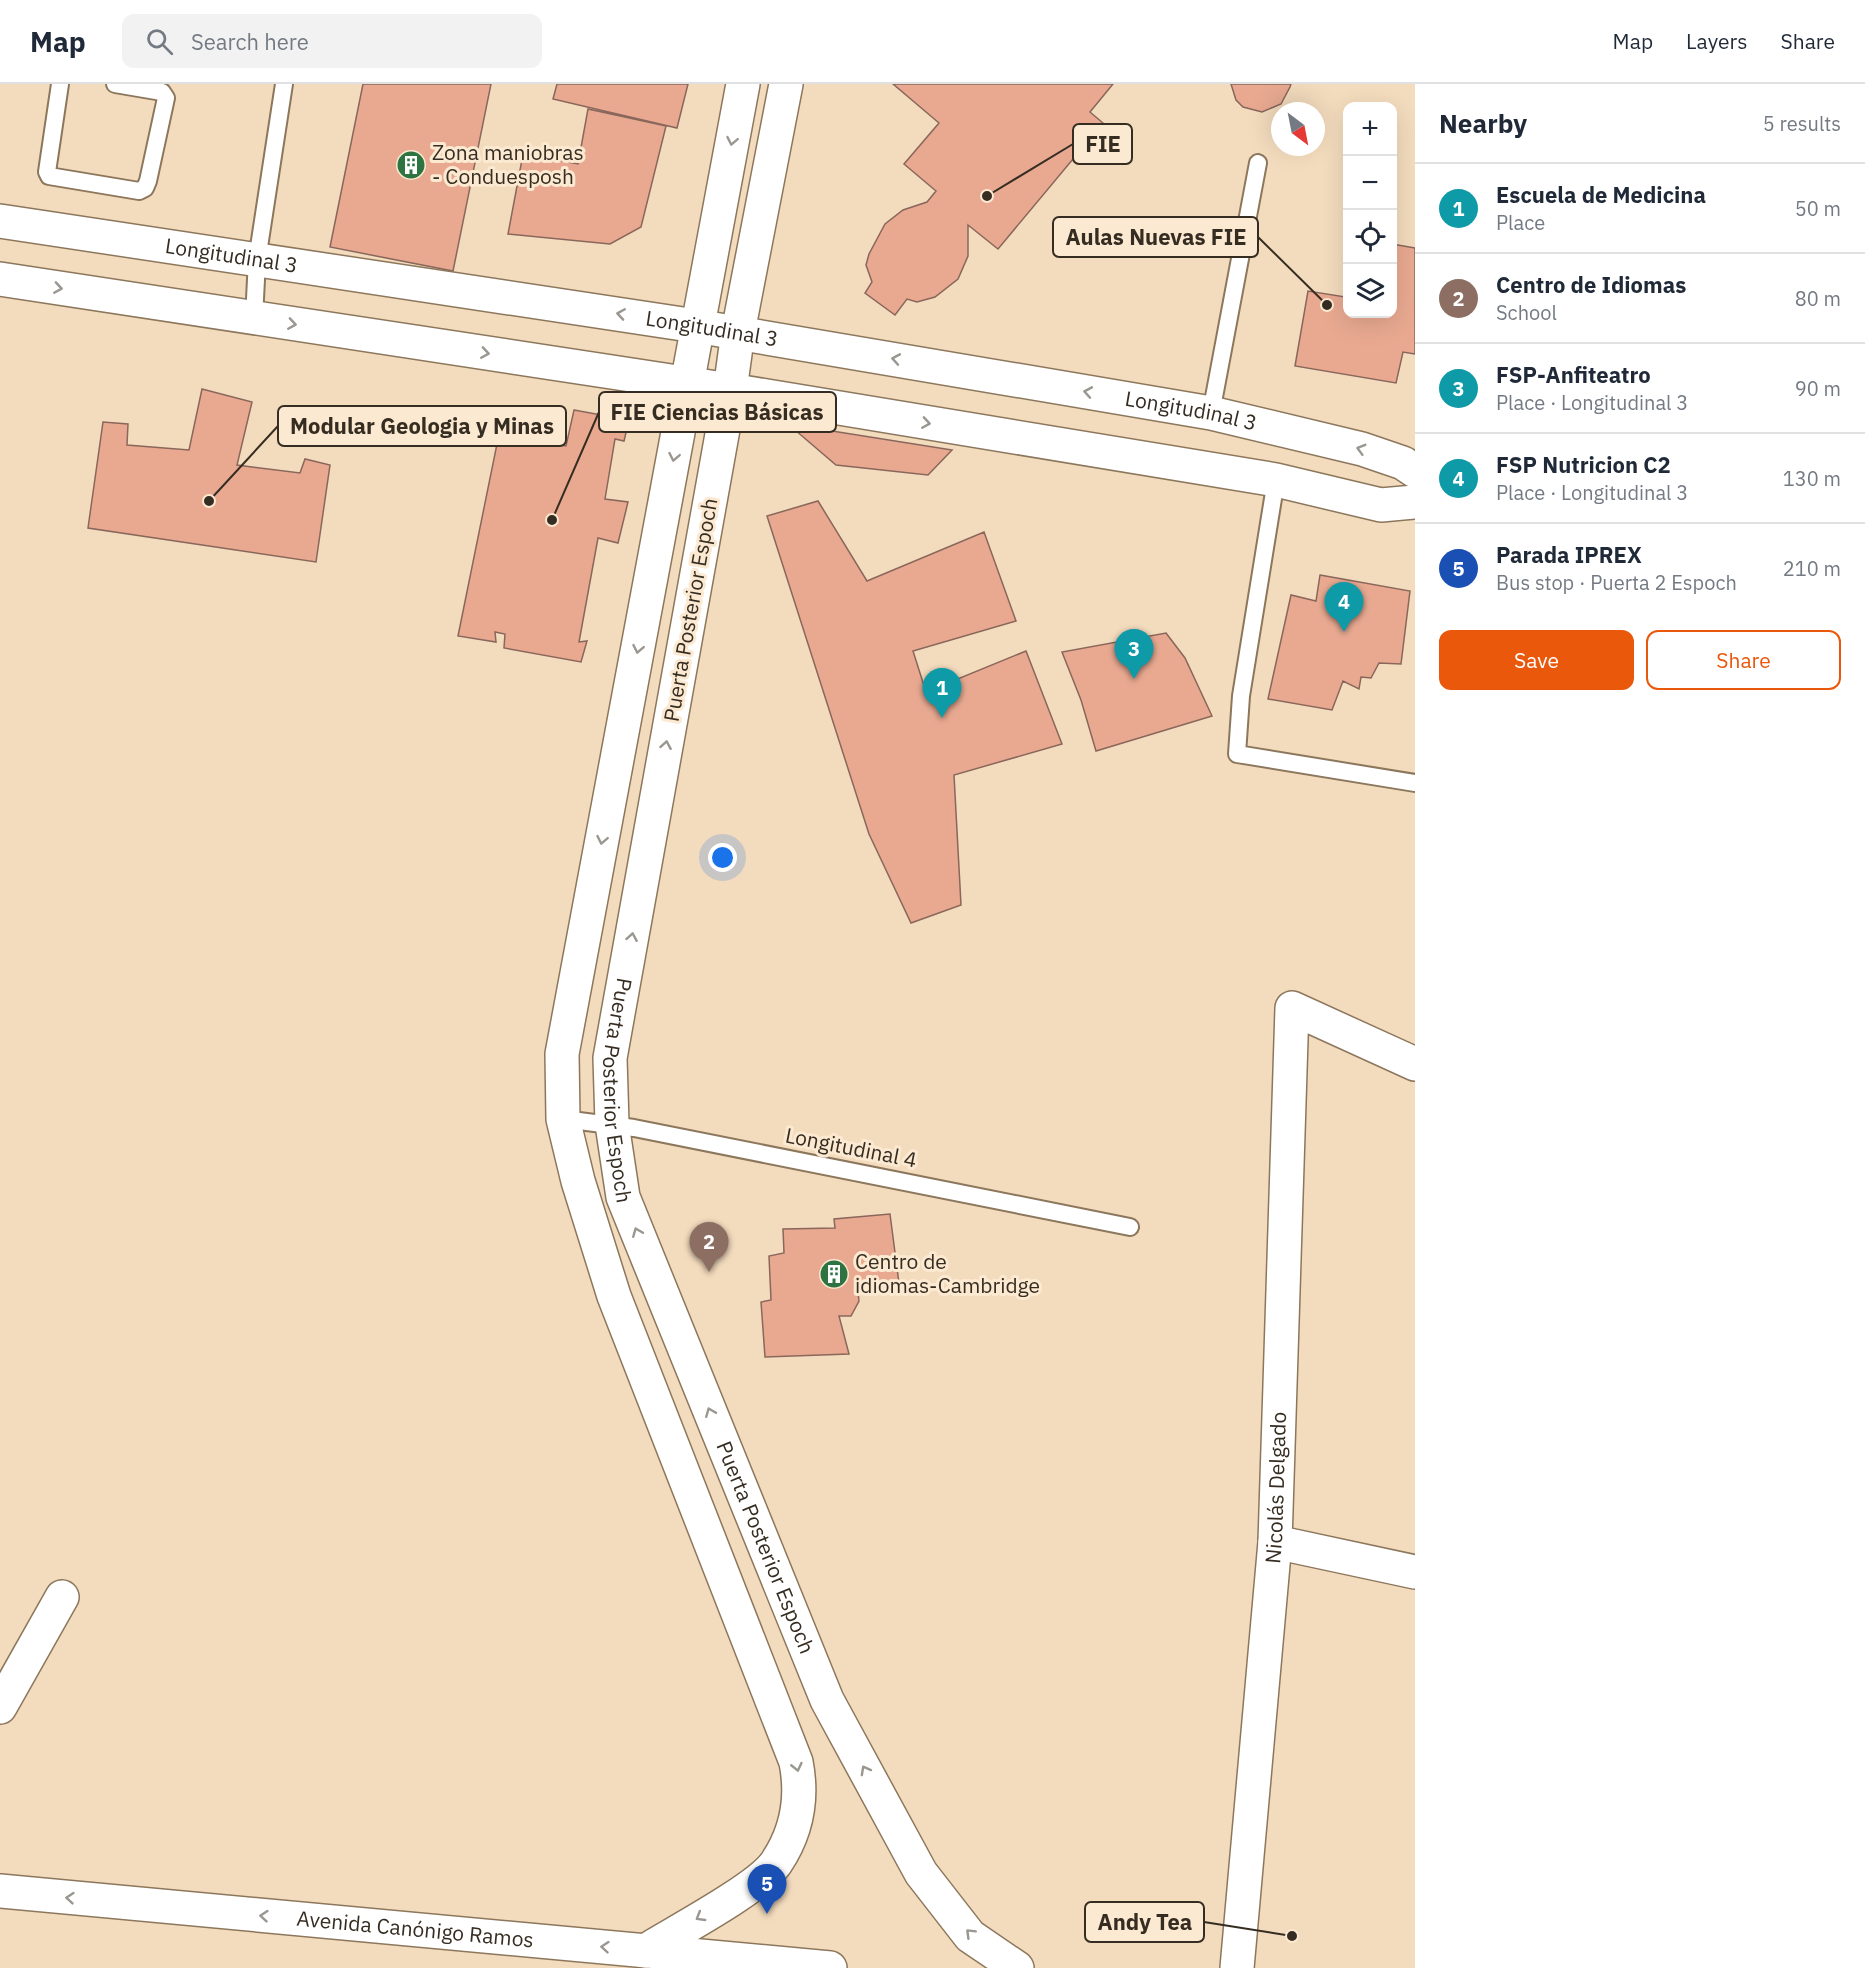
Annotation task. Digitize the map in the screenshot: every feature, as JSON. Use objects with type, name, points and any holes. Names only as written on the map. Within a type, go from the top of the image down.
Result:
[{"type":"street","name":"Puerta Posterior Espoch","points":[[645,1951],[730,1899],[775,1865],[799,1810],[801,1786],[796,1762],[614,1296],[578,1181],[563,1119],[562,1054],[696,326],[743,84]]},
{"type":"street","name":"Puerta Posterior Espoch","points":[[786,84],[738,332],[730,390],[610,1058],[612,1124],[623,1197],[827,1700],[921,1873],[970,1936],[1017,1968]]},
{"type":"street","name":"Longitudinal 3","points":[[0,221],[738,332],[1211,412],[1362,448],[1403,463],[1415,471]]},
{"type":"street","points":[[0,279],[730,390],[1276,480],[1381,505],[1415,502]]},
{"type":"street","name":"Nicolás Delgado","points":[[1237,1968],[1275,1542],[1292,1008],[1415,1064]]},
{"type":"street","points":[[1275,1542],[1415,1572]]},
{"type":"street","points":[[0,1707],[62,1597]]},
{"type":"street","name":"Avenida Canónigo Ramos","points":[[0,1891],[830,1968]]},
{"type":"lane","points":[[60,84],[47,172],[50,176],[139,191],[145,188],[148,181],[166,98],[162,92],[115,84]]},
{"type":"lane","points":[[254,318],[257,260],[284,84]]},
{"type":"lane","points":[[1211,412],[1258,163]]},
{"type":"lane","points":[[1276,480],[1241,696],[1237,754],[1415,783]]},
{"type":"lane","name":"Longitudinal 4","points":[[563,1119],[612,1124],[1130,1227]]},
{"type":"building","name":"Zona maniobras - Conduesposh","points":[[363,84],[491,84],[453,271],[330,247]]},
{"type":"building","points":[[557,84],[688,84],[677,128],[553,99]]},
{"type":"building","points":[[893,84],[1113,84],[1090,112],[1103,123],[998,249],[968,225],[968,256],[958,279],[935,297],[917,302],[907,299],[895,315],[865,293],[872,282],[866,265],[869,254],[885,224],[903,210],[927,202],[936,191],[904,164],[939,123]]},
{"type":"building","points":[[1231,84],[1291,84],[1282,102],[1271,102],[1271,108],[1262,112],[1243,107],[1236,100]]},
{"type":"building","points":[[588,109],[666,126],[641,227],[610,244],[508,234],[523,154],[578,164]]},
{"type":"building","points":[[1397,245],[1415,248],[1415,354],[1403,352],[1396,383],[1295,366],[1308,291],[1343,297],[1343,318],[1397,318]]},
{"type":"building","points":[[202,389],[252,402],[237,465],[300,473],[305,459],[330,465],[316,562],[88,528],[103,422],[128,424],[127,445],[189,450]]},
{"type":"building","points":[[574,410],[629,420],[624,441],[615,439],[605,499],[628,502],[618,543],[598,538],[579,642],[587,641],[581,662],[504,648],[505,634],[495,632],[496,642],[458,636],[499,434],[566,446]]},
{"type":"building","points":[[788,424],[952,450],[928,475],[836,465]]},
{"type":"building","points":[[818,501],[867,581],[984,532],[1016,621],[913,651],[926,692],[1026,651],[1062,744],[954,775],[961,905],[911,923],[869,834],[767,516]]},
{"type":"building","points":[[1320,575],[1410,591],[1401,664],[1379,663],[1371,678],[1361,677],[1359,689],[1343,681],[1332,710],[1268,699],[1291,595],[1316,601]]},
{"type":"building","points":[[1166,633],[1185,658],[1212,716],[1096,751],[1081,700],[1062,652]]},
{"type":"building","name":"Centro de idiomas-Cambridge","points":[[890,1214],[900,1291],[858,1292],[859,1301],[851,1316],[839,1316],[849,1354],[765,1357],[761,1302],[771,1300],[769,1256],[784,1253],[783,1229],[835,1228],[834,1219]]},
{"type":"place","name":"Zona maniobras - Conduesposh","points":[[411,165]]},
{"type":"place","name":"FIE","points":[[987,196]]},
{"type":"place","name":"Aulas Nuevas FIE","points":[[1327,305]]},
{"type":"place","name":"Modular Geologia y Minas","points":[[209,501]]},
{"type":"place","name":"FIE Ciencias Básicas","points":[[552,520]]},
{"type":"place","name":"FSP Nutricion C2","points":[[1344,632]]},
{"type":"place","name":"FSP-Anfiteatro","points":[[1134,679]]},
{"type":"place","name":"Escuela de Medicina","points":[[942,718]]},
{"type":"place","name":"Centro de Idiomas","points":[[709,1272]]},
{"type":"place","name":"Centro de idiomas-Cambridge","points":[[834,1274]]},
{"type":"place","name":"Parada IPREX","points":[[767,1914]]},
{"type":"place","name":"Andy Tea","points":[[1292,1936]]}]
